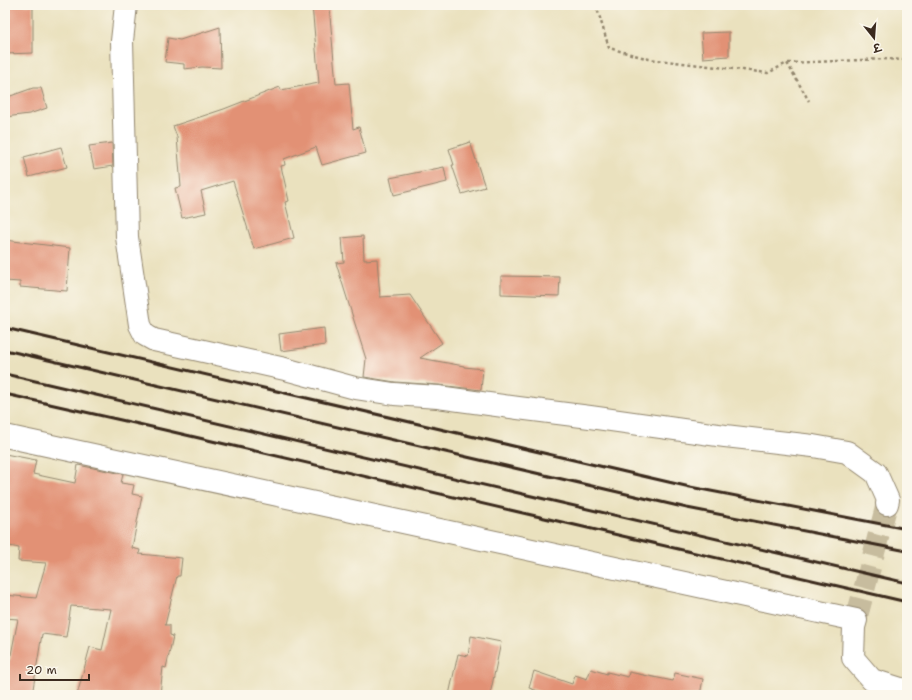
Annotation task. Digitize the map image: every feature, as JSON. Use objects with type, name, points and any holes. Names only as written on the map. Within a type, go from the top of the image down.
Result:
[{"type":"street","points":[[126,5],[122,40],[127,237],[140,324],[145,335],[154,340],[286,369],[355,388],[394,394],[438,397],[725,436],[813,446],[847,452],[876,473],[888,500],[887,504]]},
{"type":"street","points":[[5,436],[856,620],[854,627],[853,658],[872,680],[907,691]]},
{"type":"path","points":[[596,5],[609,48],[649,59],[768,73],[787,63],[884,59],[907,60]]},
{"type":"path","points":[[787,63],[809,101]]},
{"type":"building","points":[[5,5],[33,5],[33,53],[5,54]]},
{"type":"building","points":[[312,5],[329,5],[336,84],[349,83],[353,129],[359,127],[366,153],[322,165],[316,147],[284,159],[285,165],[281,166],[289,201],[285,202],[294,238],[254,249],[233,181],[201,191],[206,213],[182,218],[175,188],[181,187],[177,137],[173,126],[224,109],[280,87],[281,90],[319,83]]},
{"type":"building","points":[[220,27],[221,68],[202,67],[184,69],[184,64],[165,62],[168,38],[180,40]]},
{"type":"building","points":[[729,32],[729,56],[703,58],[701,33]]},
{"type":"building","points":[[33,88],[41,88],[47,108],[29,114],[5,117],[5,98]]},
{"type":"building","points":[[470,142],[485,187],[462,194],[452,165],[454,165],[449,149]]},
{"type":"building","points":[[112,143],[113,166],[94,169],[89,146]]},
{"type":"building","points":[[61,147],[67,167],[29,177],[24,157]]},
{"type":"building","points":[[444,167],[447,182],[394,195],[390,178]]},
{"type":"building","points":[[363,236],[364,260],[377,259],[380,297],[410,295],[442,343],[420,358],[464,367],[483,369],[481,390],[395,382],[364,377],[366,359],[336,263],[344,262],[342,238]]},
{"type":"building","points":[[5,240],[70,248],[67,291],[20,287],[20,282],[5,281]]},
{"type":"building","points":[[501,276],[560,277],[559,296],[501,294]]},
{"type":"building","points":[[324,328],[325,345],[281,351],[279,334]]},
{"type":"building","points":[[5,454],[36,460],[33,474],[75,483],[78,465],[123,474],[121,483],[134,485],[132,494],[142,496],[132,548],[140,550],[139,554],[182,558],[180,576],[177,576],[165,625],[170,625],[170,635],[173,636],[166,668],[163,667],[160,695],[77,695],[90,647],[102,650],[111,609],[71,606],[66,637],[42,634],[32,695],[5,695],[9,660],[18,619],[5,618],[5,595],[36,598],[46,563],[18,561],[19,548],[5,545]]},
{"type":"building","points":[[471,636],[501,642],[490,695],[449,695],[458,654],[468,656]]},
{"type":"building","points":[[591,669],[607,674],[607,672],[628,677],[629,672],[673,681],[675,673],[703,679],[700,695],[550,695],[529,688],[534,671],[572,684],[575,675],[587,679]]},
{"type":"tunnel","points":[[856,620],[887,504]]},
{"type":"railway","points":[[5,328],[690,487],[907,529]]},
{"type":"railway","points":[[5,350],[687,508],[907,551]]},
{"type":"railway","points":[[5,374],[907,583]]},
{"type":"railway","points":[[5,394],[907,602]]}]
